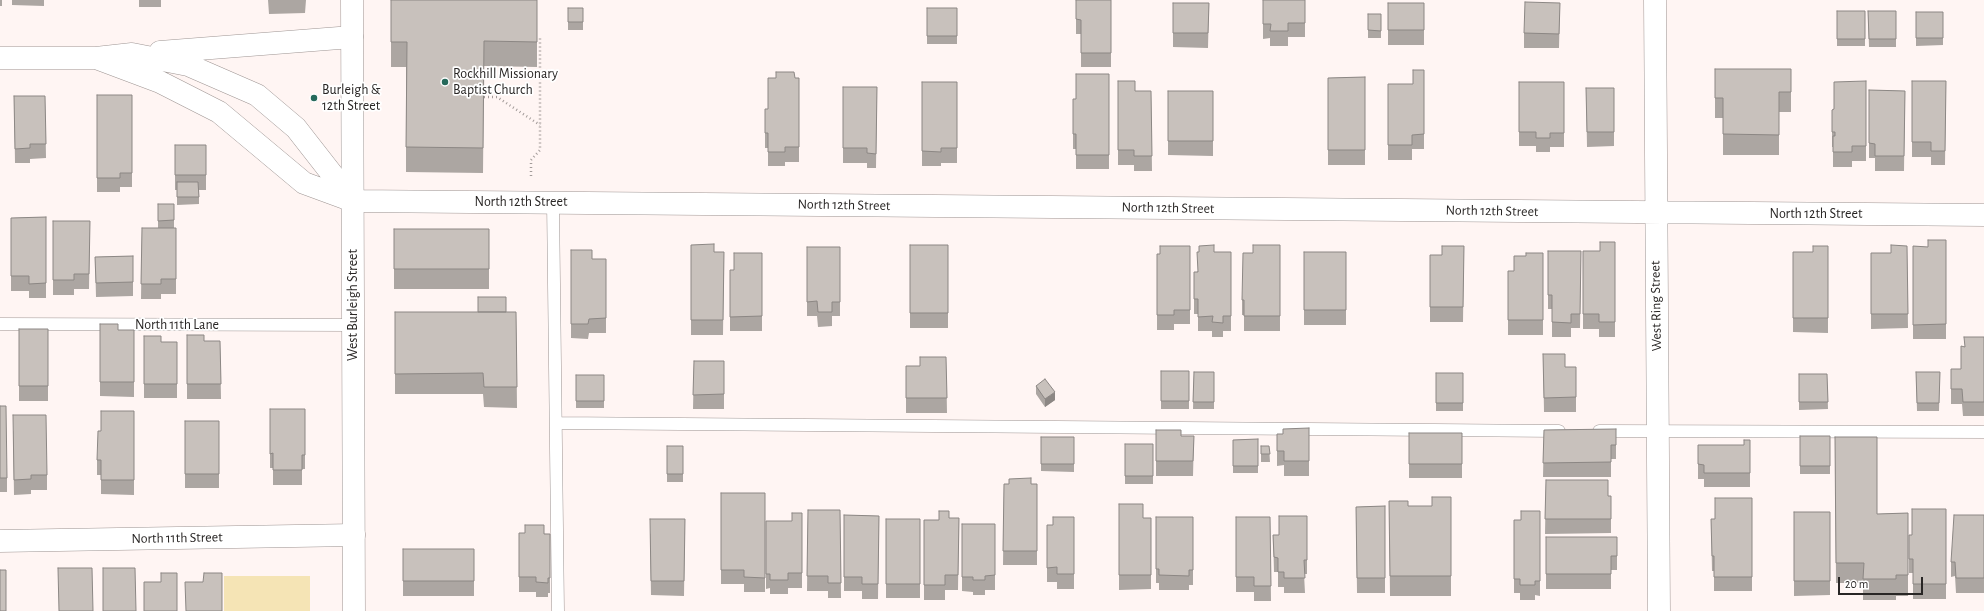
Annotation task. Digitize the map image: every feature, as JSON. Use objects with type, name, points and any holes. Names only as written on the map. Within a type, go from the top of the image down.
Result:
[{"type":"street","name":"West Burleigh Street","points":[[352,0],[354,611]]},
{"type":"street","name":"West Ring Street","points":[[1655,0],[1659,611]]},
{"type":"street","points":[[132,54],[352,37]]},
{"type":"street","name":"North 12th Street","points":[[0,58],[96,58],[132,54],[188,65],[257,95],[296,128],[353,201]]},
{"type":"street","name":"North 12th Street","points":[[96,58],[160,82],[219,112],[304,182],[353,201],[1984,215]]},
{"type":"street","name":"North 11th Street","points":[[0,541],[354,535]]},
{"type":"lane","points":[[553,202],[558,611]]},
{"type":"lane","name":"North 11th Lane","points":[[0,324],[353,324]]},
{"type":"lane","points":[[556,423],[1568,431]]},
{"type":"lane","points":[[1584,431],[1984,432]]},
{"type":"path","points":[[530,182],[531,160],[540,150],[540,38]]},
{"type":"path","points":[[484,97],[497,97],[540,125]]},
{"type":"shaded area","points":[[224,576],[310,576],[310,611],[224,611]]},
{"type":"building","name":"Rockhill Missionary Baptist Church","points":[[391,0],[537,0],[537,42],[484,41],[483,148],[406,147],[407,42],[391,42]]},
{"type":"building","points":[[1076,0],[1111,0],[1111,53],[1081,53],[1081,20],[1076,19]]},
{"type":"building","points":[[1263,0],[1305,0],[1305,23],[1288,23],[1288,31],[1270,31],[1271,24],[1263,24]]},
{"type":"building","points":[[1525,2],[1560,3],[1559,34],[1524,33]]},
{"type":"building","points":[[1173,3],[1209,3],[1208,33],[1173,33]]},
{"type":"building","points":[[1388,3],[1424,3],[1424,30],[1388,30]]},
{"type":"building","points":[[568,8],[583,8],[583,22],[568,22]]},
{"type":"building","points":[[927,8],[957,8],[957,36],[927,36]]},
{"type":"building","points":[[1837,11],[1865,11],[1865,39],[1837,39]]},
{"type":"building","points":[[1868,11],[1896,11],[1896,39],[1869,39]]},
{"type":"building","points":[[1916,12],[1943,12],[1943,38],[1916,38]]},
{"type":"building","points":[[1368,14],[1381,14],[1381,31],[1368,30]]},
{"type":"building","points":[[1715,69],[1791,69],[1791,92],[1779,92],[1779,135],[1723,134],[1723,98],[1715,98]]},
{"type":"building","points":[[1413,70],[1424,70],[1424,134],[1412,135],[1412,145],[1388,145],[1388,84],[1413,84]]},
{"type":"building","points":[[776,72],[794,72],[795,78],[799,78],[799,147],[785,147],[785,152],[768,152],[768,133],[765,133],[765,109],[768,109],[768,78],[776,78]]},
{"type":"building","points":[[1076,74],[1109,74],[1109,155],[1076,155],[1076,134],[1073,134],[1073,99],[1076,99]]},
{"type":"building","points":[[1365,77],[1365,150],[1328,150],[1328,78]]},
{"type":"building","points":[[1118,81],[1135,81],[1135,91],[1151,91],[1152,156],[1134,156],[1134,150],[1118,150]]},
{"type":"building","points":[[1866,81],[1866,146],[1852,146],[1852,152],[1833,152],[1833,136],[1835,136],[1835,132],[1832,132],[1834,82]]},
{"type":"building","points":[[1912,81],[1946,81],[1945,151],[1931,151],[1931,142],[1912,142]]},
{"type":"building","points":[[922,82],[957,82],[957,148],[941,148],[941,152],[922,151]]},
{"type":"building","points":[[1519,82],[1564,82],[1564,133],[1550,133],[1550,138],[1536,138],[1536,132],[1519,132]]},
{"type":"building","points":[[843,87],[877,87],[876,154],[867,153],[867,148],[843,148]]},
{"type":"building","points":[[1586,88],[1614,88],[1614,132],[1587,132]]},
{"type":"building","points":[[1869,90],[1905,91],[1904,156],[1875,156],[1875,144],[1869,143]]},
{"type":"building","points":[[1168,91],[1213,91],[1213,141],[1168,141]]},
{"type":"building","points":[[97,95],[132,95],[132,173],[120,173],[120,178],[97,178]]},
{"type":"building","points":[[14,96],[45,96],[46,144],[30,144],[30,148],[15,149]]},
{"type":"building","points":[[175,145],[206,145],[206,175],[175,175]]},
{"type":"building","points":[[177,182],[198,182],[199,197],[177,197]]},
{"type":"building","points":[[158,204],[174,204],[174,220],[158,221]]},
{"type":"building","points":[[46,217],[46,283],[29,284],[29,276],[11,276],[11,218]]},
{"type":"building","points":[[53,221],[90,221],[89,274],[74,274],[74,280],[53,280]]},
{"type":"building","points":[[142,228],[176,228],[176,279],[161,279],[161,284],[141,284]]},
{"type":"building","points":[[394,229],[489,229],[489,269],[394,269]]},
{"type":"building","points":[[1928,240],[1946,240],[1946,324],[1913,325],[1913,246],[1928,247]]},
{"type":"building","points":[[1600,242],[1615,242],[1615,322],[1599,322],[1599,314],[1583,314],[1583,251],[1600,251]]},
{"type":"building","points":[[714,244],[714,252],[724,252],[723,320],[691,320],[691,245]]},
{"type":"building","points":[[910,245],[948,245],[948,313],[910,313]]},
{"type":"building","points":[[1214,245],[1214,252],[1231,252],[1231,316],[1223,316],[1223,323],[1212,322],[1213,316],[1198,317],[1198,299],[1194,299],[1194,272],[1198,272],[1197,252],[1199,252],[1199,246]]},
{"type":"building","points":[[1253,245],[1280,245],[1280,316],[1244,316],[1244,300],[1242,300],[1243,253],[1253,253]]},
{"type":"building","points":[[1891,245],[1907,246],[1908,314],[1871,314],[1871,253],[1891,253]]},
{"type":"building","points":[[1160,246],[1190,246],[1190,310],[1174,310],[1174,315],[1157,315],[1157,254],[1160,254]]},
{"type":"building","points":[[1442,246],[1464,246],[1463,307],[1430,307],[1430,255],[1442,255]]},
{"type":"building","points":[[1813,246],[1828,246],[1828,318],[1793,318],[1793,252],[1813,252]]},
{"type":"building","points":[[807,247],[840,247],[840,302],[832,302],[832,312],[818,312],[817,301],[807,302]]},
{"type":"building","points":[[571,250],[592,250],[592,259],[606,259],[606,318],[589,319],[588,324],[571,324]]},
{"type":"building","points":[[1548,251],[1581,251],[1580,314],[1571,314],[1571,323],[1552,322],[1552,295],[1548,295]]},
{"type":"building","points":[[1304,252],[1346,252],[1346,310],[1304,310]]},
{"type":"building","points":[[734,253],[762,253],[762,316],[730,317],[730,270],[734,270]]},
{"type":"building","points":[[1526,253],[1543,253],[1543,320],[1508,320],[1508,271],[1514,271],[1514,256],[1526,256]]},
{"type":"building","points":[[133,256],[133,282],[96,283],[95,257]]},
{"type":"building","points":[[478,297],[506,297],[506,312],[478,312]]},
{"type":"building","points":[[395,312],[516,312],[517,387],[484,387],[483,373],[395,374]]},
{"type":"building","points":[[100,324],[118,324],[118,330],[134,330],[134,382],[100,382]]},
{"type":"building","points":[[19,329],[48,329],[48,386],[19,386]]},
{"type":"building","points":[[187,335],[204,335],[204,341],[220,341],[221,384],[187,384]]},
{"type":"building","points":[[144,336],[161,336],[161,342],[177,342],[177,384],[144,384]]},
{"type":"building","points":[[1964,337],[1984,337],[1984,402],[1963,402],[1962,389],[1951,389],[1951,369],[1961,369],[1961,346],[1965,347]]},
{"type":"building","points":[[1543,354],[1565,354],[1565,367],[1576,367],[1576,397],[1544,398]]},
{"type":"building","points":[[920,357],[946,357],[947,398],[906,398],[906,366],[920,366]]},
{"type":"building","points":[[694,361],[724,361],[724,394],[693,395]]},
{"type":"building","points":[[1161,371],[1189,371],[1189,401],[1161,401]]},
{"type":"building","points":[[1194,372],[1214,372],[1214,402],[1193,402]]},
{"type":"building","points":[[1916,372],[1940,372],[1939,403],[1917,403]]},
{"type":"building","points":[[1436,373],[1463,373],[1463,403],[1436,403]]},
{"type":"building","points":[[1799,374],[1827,374],[1828,402],[1799,402]]},
{"type":"building","points":[[576,375],[604,375],[604,401],[576,401]]},
{"type":"building","points":[[1045,379],[1055,392],[1045,399],[1036,386]]},
{"type":"building","points":[[0,406],[6,406],[7,478],[0,478]]},
{"type":"building","points":[[270,409],[305,409],[305,455],[302,455],[302,470],[273,470],[273,453],[270,454]]},
{"type":"building","points":[[101,411],[134,411],[134,480],[101,480],[101,460],[97,460],[98,431],[101,431]]},
{"type":"building","points":[[13,415],[46,415],[47,475],[31,475],[31,479],[14,480]]},
{"type":"building","points":[[185,421],[219,421],[219,474],[185,474]]},
{"type":"building","points":[[1309,428],[1309,461],[1284,461],[1284,451],[1277,451],[1277,434],[1283,434],[1283,429]]},
{"type":"building","points":[[1616,429],[1616,445],[1611,445],[1611,462],[1543,463],[1544,430]]},
{"type":"building","points":[[1156,430],[1181,430],[1181,436],[1194,436],[1193,461],[1156,461]]},
{"type":"building","points":[[1409,433],[1462,433],[1462,464],[1409,464]]},
{"type":"building","points":[[1800,436],[1830,436],[1830,466],[1800,466]]},
{"type":"building","points":[[1041,437],[1074,437],[1074,464],[1041,464]]},
{"type":"building","points":[[1835,437],[1877,437],[1877,514],[1908,513],[1908,575],[1896,575],[1896,579],[1863,579],[1864,563],[1836,563]]},
{"type":"building","points":[[1258,439],[1258,466],[1233,466],[1233,440]]},
{"type":"building","points":[[1744,440],[1750,440],[1750,473],[1704,473],[1704,465],[1698,464],[1698,445],[1744,445]]},
{"type":"building","points":[[1125,444],[1153,444],[1153,476],[1125,476]]},
{"type":"building","points":[[667,446],[683,446],[683,474],[667,474]]},
{"type":"building","points":[[1261,446],[1269,446],[1270,454],[1261,454]]},
{"type":"building","points":[[1031,478],[1031,484],[1037,484],[1037,551],[1003,551],[1004,484],[1009,484],[1009,479]]},
{"type":"building","points":[[1546,480],[1608,480],[1608,496],[1611,496],[1611,519],[1545,519]]},
{"type":"building","points":[[721,493],[765,493],[765,578],[744,577],[744,570],[721,570]]},
{"type":"building","points":[[1432,497],[1451,497],[1451,576],[1390,576],[1389,501],[1408,501],[1408,506],[1432,506]]},
{"type":"building","points":[[1715,498],[1752,498],[1752,577],[1714,577],[1711,519],[1715,519]]},
{"type":"building","points":[[1119,504],[1143,504],[1143,518],[1151,518],[1151,575],[1119,575]]},
{"type":"building","points":[[1385,506],[1385,578],[1357,578],[1356,507]]},
{"type":"building","points":[[1912,509],[1946,509],[1946,584],[1913,584],[1913,559],[1909,559],[1909,535],[1912,535]]},
{"type":"building","points":[[808,510],[840,510],[841,583],[828,583],[828,576],[807,576]]},
{"type":"building","points":[[939,511],[949,511],[949,518],[959,518],[958,575],[945,575],[945,585],[924,585],[924,520],[939,520]]},
{"type":"building","points":[[1521,511],[1540,511],[1540,581],[1535,581],[1535,585],[1520,585],[1520,579],[1514,579],[1514,520],[1521,520]]},
{"type":"building","points":[[1794,512],[1830,512],[1830,581],[1794,581]]},
{"type":"building","points":[[792,513],[802,513],[802,573],[788,573],[788,580],[770,580],[770,574],[766,574],[766,521],[792,521]]},
{"type":"building","points":[[844,515],[879,516],[878,584],[862,584],[862,577],[844,577]]},
{"type":"building","points":[[1954,515],[1984,515],[1984,578],[1956,578],[1955,562],[1951,562]]},
{"type":"building","points":[[1279,516],[1307,516],[1307,560],[1304,560],[1305,578],[1284,578],[1284,572],[1278,572],[1278,558],[1274,557],[1273,535],[1279,535]]},
{"type":"building","points":[[1053,517],[1074,517],[1074,574],[1057,574],[1057,567],[1047,568],[1047,525],[1053,525]]},
{"type":"building","points":[[1156,517],[1193,517],[1193,570],[1189,570],[1189,576],[1159,575],[1159,569],[1156,569]]},
{"type":"building","points":[[1236,517],[1270,517],[1271,586],[1254,586],[1254,577],[1236,577]]},
{"type":"building","points":[[650,519],[685,519],[684,581],[651,581]]},
{"type":"building","points":[[886,519],[920,519],[920,584],[886,584]]},
{"type":"building","points":[[962,524],[995,524],[995,575],[985,576],[985,580],[973,580],[973,577],[962,577]]},
{"type":"building","points":[[525,525],[544,525],[544,534],[550,534],[550,578],[548,578],[548,583],[536,582],[536,577],[519,577],[519,533],[525,533]]},
{"type":"building","points":[[1546,537],[1617,537],[1617,556],[1611,556],[1611,574],[1546,574]]},
{"type":"building","points":[[403,549],[474,549],[474,581],[403,581]]},
{"type":"building","points":[[58,568],[92,568],[93,611],[59,611]]},
{"type":"building","points":[[103,568],[135,568],[136,611],[103,611]]},
{"type":"building","points":[[0,570],[6,570],[6,611],[0,611]]},
{"type":"building","points":[[161,573],[177,573],[177,611],[144,611],[144,582],[161,582]]},
{"type":"building","points":[[204,573],[222,573],[222,611],[186,611],[185,582],[203,582]]},
{"type":"place","name":"Rockhill Missionary Baptist Church","points":[[445,82]]},
{"type":"place","name":"Burleigh & 12th Street","points":[[314,98]]}]
